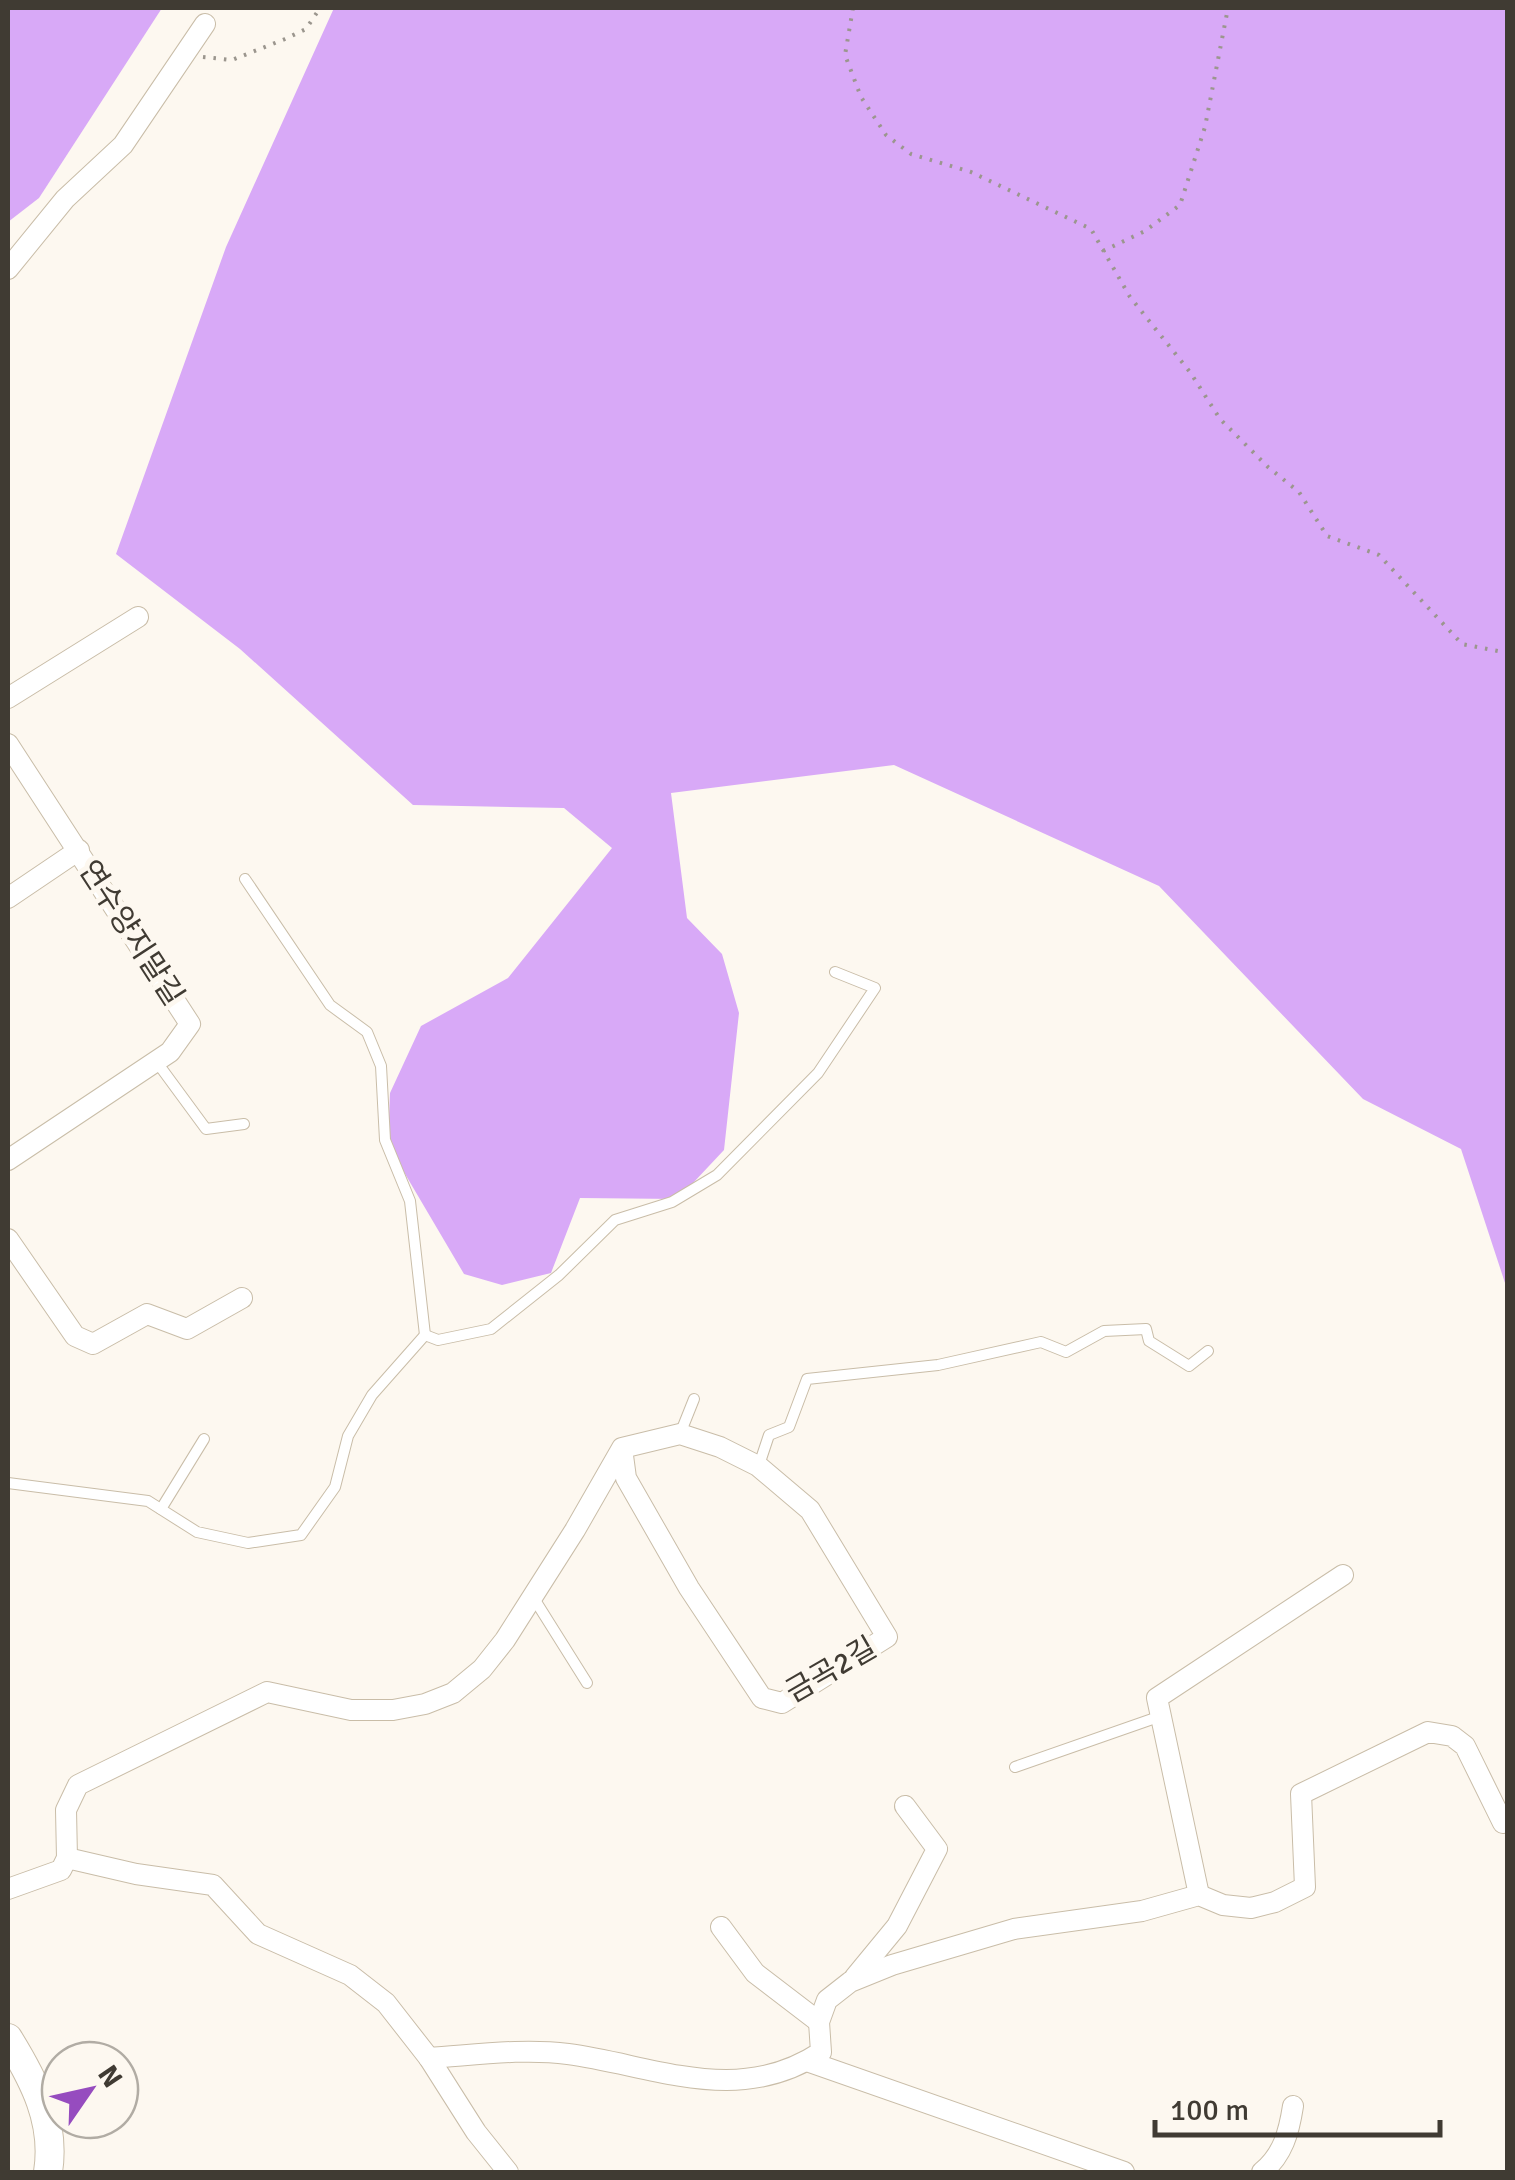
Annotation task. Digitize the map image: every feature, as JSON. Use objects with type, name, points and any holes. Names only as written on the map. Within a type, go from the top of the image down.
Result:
[{"type":"street","points":[[8,269],[65,199],[122,145],[205,24]]},
{"type":"street","points":[[8,698],[138,618]]},
{"type":"street","name":"연수양지말길","points":[[8,744],[190,1024],[177,1044],[156,1061],[8,1160]]},
{"type":"street","name":"연수양지말길","points":[[8,898],[78,850]]},
{"type":"street","points":[[8,1239],[75,1336],[93,1344],[147,1314],[188,1329],[242,1298]]},
{"type":"street","points":[[8,1889],[61,1870],[67,1858],[66,1810],[78,1785],[266,1692],[352,1710],[393,1710],[453,1693],[482,1668],[533,1597],[622,1448],[680,1434]]},
{"type":"street","name":"금곡2길","points":[[622,1448],[626,1478],[689,1588],[762,1698],[782,1704],[887,1637],[810,1510],[758,1466],[720,1447],[680,1434]]},
{"type":"street","points":[[1200,1895],[1157,1698],[1343,1575]]},
{"type":"street","points":[[850,1982],[892,1965],[1014,1929],[1142,1911],[1200,1895],[1223,1905],[1251,1908],[1275,1902],[1305,1887],[1301,1794],[1428,1732],[1452,1736],[1465,1746],[1503,1823],[1508,1822]]},
{"type":"street","points":[[430,2058],[566,2054],[657,2073],[754,2081],[807,2061],[820,2052],[819,2022],[827,2000],[850,1982],[898,1926],[937,1848],[906,1806]]},
{"type":"street","points":[[67,1858],[136,1874],[213,1885],[258,1934],[350,1975],[386,2003],[430,2058],[476,2132],[508,2172]]},
{"type":"street","points":[[721,1927],[754,1974],[819,2022]]},
{"type":"street","points":[[8,2038],[33,2078],[48,2120],[48,2172]]},
{"type":"street","points":[[807,2061],[1124,2172]]},
{"type":"street","points":[[1262,2172],[1275,2162],[1289,2131],[1294,2106]]},
{"type":"lane","points":[[8,1483],[148,1501],[197,1532],[248,1543],[300,1535],[334,1487],[348,1436],[372,1395],[426,1336],[410,1201],[385,1140],[381,1066],[367,1032],[330,1005],[245,879]]},
{"type":"lane","points":[[426,1336],[438,1340],[492,1329],[559,1275],[616,1220],[672,1202],[717,1175],[818,1074],[874,988],[835,972]]},
{"type":"lane","points":[[156,1061],[206,1128],[244,1124]]},
{"type":"lane","points":[[758,1466],[768,1434],[789,1427],[807,1379],[938,1364],[1040,1342],[1066,1352],[1104,1331],[1146,1330],[1149,1341],[1189,1366],[1208,1351]]},
{"type":"lane","points":[[680,1434],[694,1399]]},
{"type":"lane","points":[[161,1509],[204,1440]]},
{"type":"lane","points":[[533,1597],[587,1683]]},
{"type":"lane","points":[[1014,1767],[1160,1716]]},
{"type":"path","points":[[184,53],[232,60],[306,30],[320,8]]},
{"type":"path","points":[[853,8],[845,54],[860,97],[886,135],[911,154],[970,172],[1091,229],[1130,297],[1190,372],[1220,419],[1299,492],[1326,536],[1379,554],[1462,644],[1508,654]]},
{"type":"path","points":[[1104,250],[1144,232],[1180,205],[1204,127],[1228,8]]},
{"type":"shaded area","points":[[8,8],[162,8],[39,198],[8,222]]},
{"type":"shaded area","points":[[334,8],[1507,8],[1507,1289],[1461,1149],[1363,1099],[1159,886],[894,765],[671,793],[687,918],[722,954],[739,1013],[724,1150],[678,1199],[580,1198],[551,1273],[502,1285],[464,1274],[388,1145],[390,1093],[421,1026],[508,978],[612,848],[564,808],[413,805],[240,649],[116,554],[226,247]]}]
